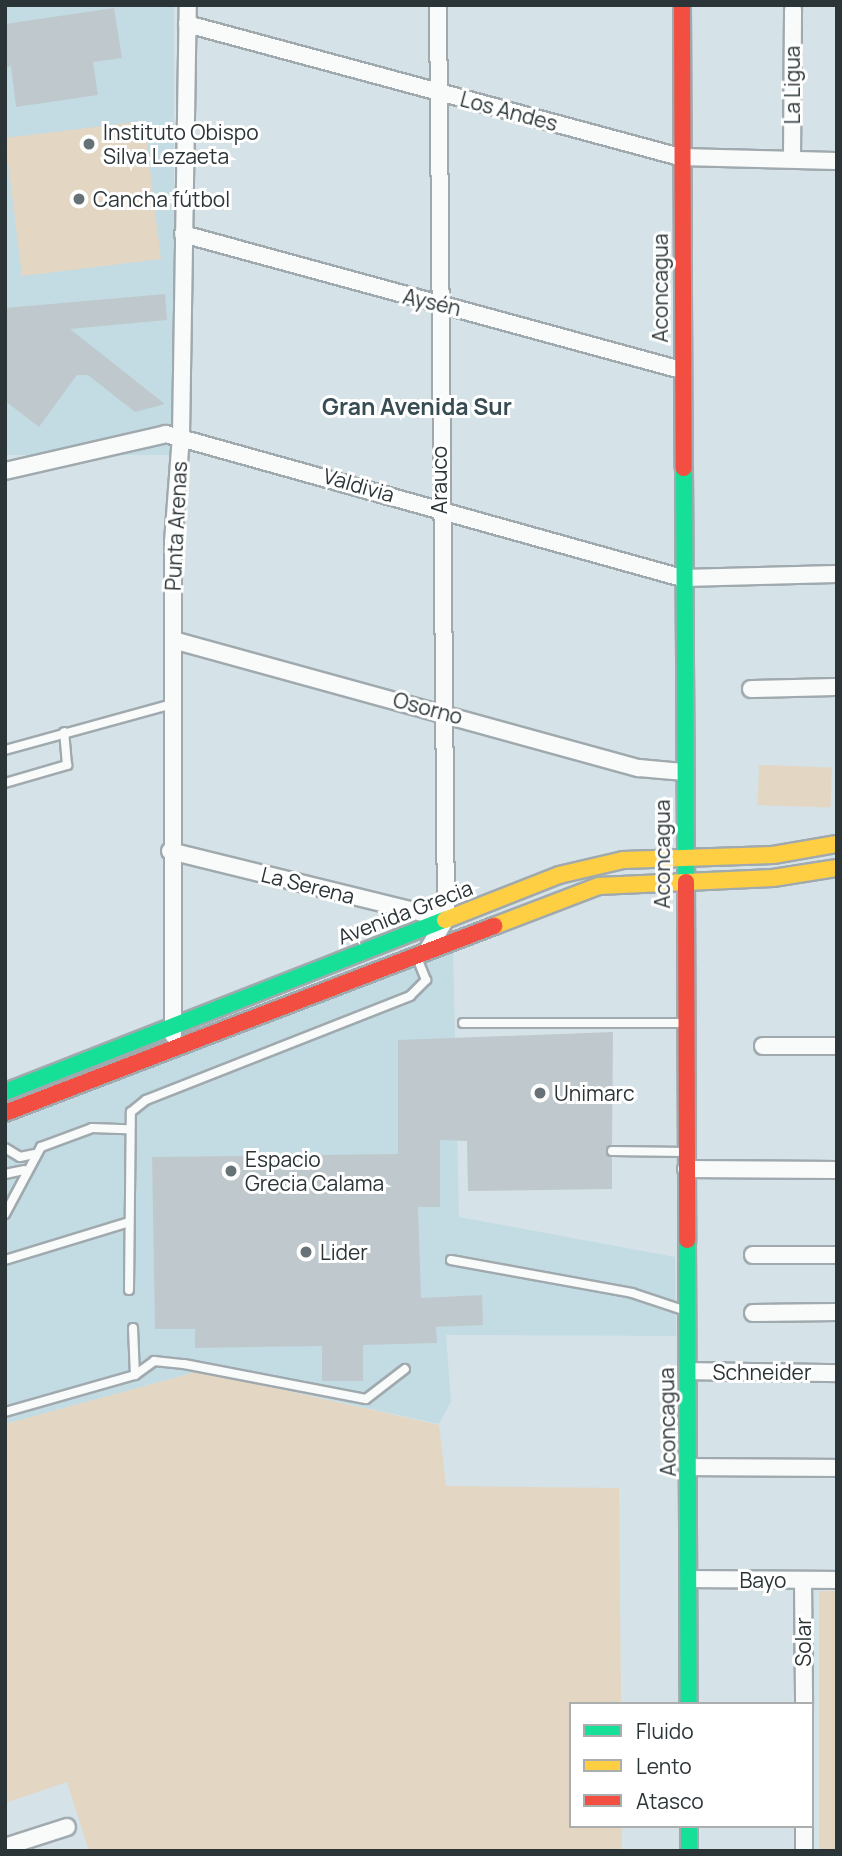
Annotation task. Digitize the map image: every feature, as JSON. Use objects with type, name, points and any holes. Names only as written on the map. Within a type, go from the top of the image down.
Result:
[{"type":"street","name":"Punta Arenas","points":[[173,1046],[170,851],[172,704],[181,436],[188,5]]},
{"type":"street","name":"Arauco","points":[[438,5],[439,508],[446,919]]},
{"type":"street","name":"Aconcagua","points":[[682,5],[680,158],[683,1023],[688,1312],[689,1702]]},
{"type":"street","name":"La Ligua","points":[[792,159],[793,10]]},
{"type":"street","name":"Los Andes","points":[[187,24],[680,158],[837,160]]},
{"type":"street","name":"Aysén","points":[[183,234],[681,370]]},
{"type":"street","name":"Valdivia","points":[[5,471],[166,433],[682,578],[837,575]]},
{"type":"street","name":"Osorno","points":[[173,640],[639,768],[684,772]]},
{"type":"street","points":[[751,689],[837,687]]},
{"type":"street","name":"Avenida Grecia","points":[[5,1092],[446,919],[598,864],[683,856],[773,855],[837,844]]},
{"type":"street","name":"La Serena","points":[[170,851],[446,919]]},
{"type":"street","name":"Avenida Grecia","points":[[5,1113],[421,951],[599,886],[683,878],[773,878],[837,868]]},
{"type":"street","points":[[421,951],[446,919]]},
{"type":"street","points":[[763,1046],[837,1046]]},
{"type":"street","points":[[686,1169],[837,1170]]},
{"type":"street","points":[[753,1255],[837,1255]]},
{"type":"street","points":[[753,1313],[837,1312]]},
{"type":"street","name":"Schneider","points":[[688,1371],[837,1373]]},
{"type":"street","points":[[689,1467],[837,1468]]},
{"type":"street","name":"Bayo","points":[[690,1579],[837,1580]]},
{"type":"street","name":"Solar","points":[[803,1580],[804,1702]]},
{"type":"street","points":[[5,1847],[67,1827]]},
{"type":"street","points":[[689,1828],[689,1851]]},
{"type":"street","points":[[804,1828],[804,1851]]},
{"type":"lane","points":[[5,750],[172,704]]},
{"type":"lane","points":[[5,783],[67,765],[64,732]]},
{"type":"lane","points":[[129,1290],[126,1223],[127,1129],[131,1112],[146,1100],[411,996],[426,980],[421,951]]},
{"type":"lane","points":[[463,1023],[683,1023]]},
{"type":"lane","points":[[5,1148],[20,1157],[34,1154],[74,1132],[127,1129]]},
{"type":"lane","points":[[612,1151],[685,1152]]},
{"type":"lane","points":[[5,1214],[34,1154]]},
{"type":"lane","points":[[5,1174],[24,1170]]},
{"type":"lane","points":[[5,1260],[126,1223]]},
{"type":"lane","points":[[451,1260],[632,1293],[688,1312]]},
{"type":"lane","points":[[133,1328],[135,1375]]},
{"type":"lane","points":[[5,1412],[135,1375],[154,1361],[184,1364],[366,1399],[405,1369]]},
{"type":"shaded area","name":"Instituto Obispo Silva Lezaeta","points":[[5,5],[174,5],[174,455],[5,455]]},
{"type":"shaded area","name":"Cancha fútbol","points":[[144,121],[161,259],[22,276],[5,138]]},
{"type":"shaded area","points":[[759,765],[832,768],[831,808],[758,805]]},
{"type":"shaded area","name":"Espacio Grecia Calama","points":[[453,948],[459,1217],[675,1257],[676,1336],[446,1335],[451,1402],[439,1424],[200,1371],[5,1424],[5,1125]]},
{"type":"shaded area","points":[[200,1371],[439,1425],[446,1486],[619,1488],[621,1702],[569,1702],[569,1828],[622,1828],[622,1851],[89,1851],[67,1782],[5,1803],[5,1424]]},
{"type":"shaded area","points":[[819,1591],[837,1591],[837,1851],[819,1851]]},
{"type":"building","points":[[114,8],[122,58],[93,62],[98,95],[16,107],[11,66],[5,68],[5,24]]},
{"type":"building","points":[[165,294],[167,320],[70,329],[165,404],[135,412],[88,375],[77,375],[39,427],[5,401],[5,308]]},
{"type":"building","points":[[613,1032],[612,1144],[606,1152],[612,1158],[612,1189],[468,1191],[467,1141],[440,1140],[440,1207],[418,1207],[421,1298],[482,1295],[483,1325],[436,1327],[437,1343],[363,1345],[363,1381],[322,1381],[322,1346],[195,1348],[195,1329],[155,1329],[152,1157],[398,1154],[398,1040]]},
{"type":"traffic: fast","points":[[684,468],[686,882]]},
{"type":"traffic: fast","points":[[5,1092],[445,920]]},
{"type":"traffic: fast","points":[[687,1240],[689,1702]]},
{"type":"traffic: fast","points":[[689,1828],[689,1851]]},
{"type":"traffic: slow","points":[[445,920],[559,875],[623,860],[773,855],[837,844]]},
{"type":"traffic: slow","points":[[494,926],[599,886],[773,878],[837,868]]},
{"type":"traffic: jam","points":[[682,5],[684,468]]},
{"type":"traffic: jam","points":[[686,882],[687,1240]]},
{"type":"traffic: jam","points":[[5,1113],[494,926]]},
{"type":"place","name":"Instituto Obispo Silva Lezaeta","points":[[89,144]]},
{"type":"place","name":"Cancha fútbol","points":[[79,199]]},
{"type":"place","name":"Unimarc","points":[[540,1093]]},
{"type":"place","name":"Espacio Grecia Calama","points":[[231,1171]]},
{"type":"place","name":"Lider","points":[[306,1252]]},
{"type":"district","name":"Gran Avenida Sur","points":[[417,406]]}]
